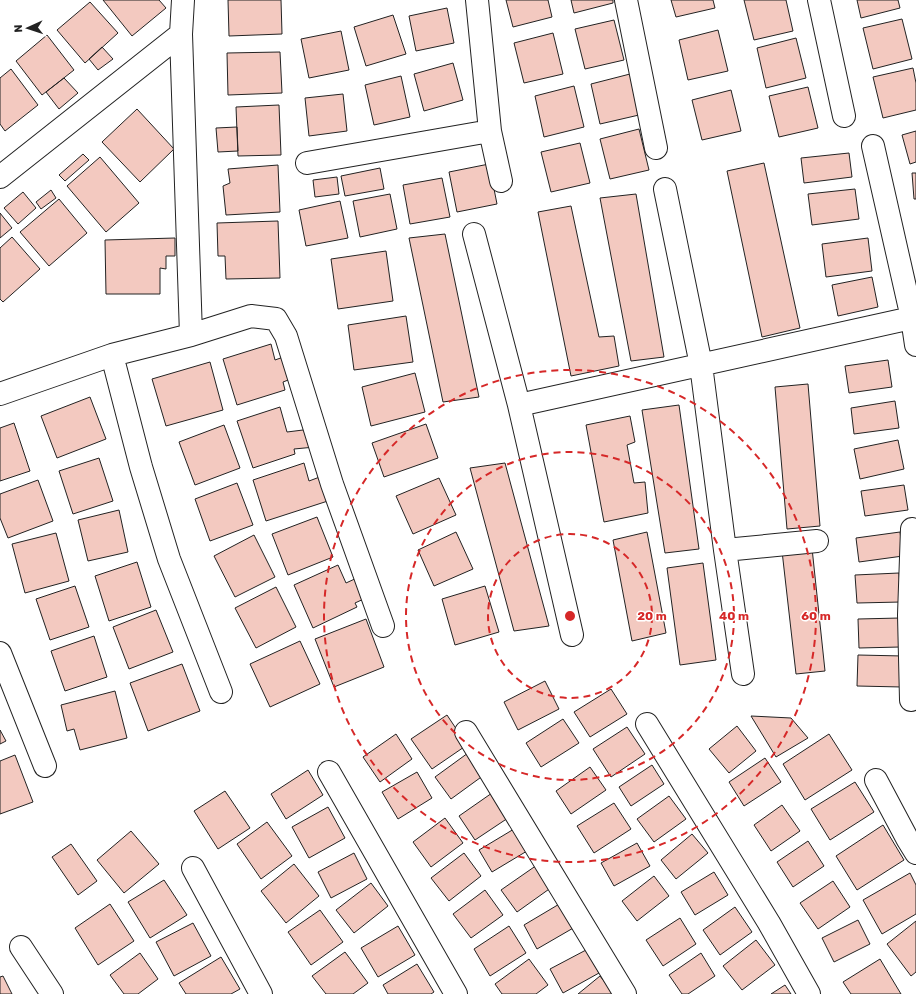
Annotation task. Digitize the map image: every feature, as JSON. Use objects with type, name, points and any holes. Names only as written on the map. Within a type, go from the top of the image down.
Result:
[{"type":"street","points":[[183,0],[181,34],[191,335]]},
{"type":"street","points":[[477,0],[490,130],[501,181]]},
{"type":"street","points":[[626,0],[656,148]]},
{"type":"street","points":[[819,0],[844,116]]},
{"type":"street","points":[[0,177],[181,34]]},
{"type":"street","points":[[307,163],[490,130]]},
{"type":"street","points":[[873,146],[914,317],[916,345]]},
{"type":"street","points":[[665,189],[701,365],[743,674]]},
{"type":"street","points":[[474,234],[520,405],[572,635]]},
{"type":"street","points":[[0,394],[112,355],[191,335],[251,316],[276,319],[286,336],[332,484],[383,626]]},
{"type":"street","points":[[520,405],[914,317]]},
{"type":"street","points":[[112,355],[141,467],[169,558],[221,692]]},
{"type":"street","points":[[911,700],[912,529]]},
{"type":"street","points":[[725,550],[817,541]]},
{"type":"street","points":[[0,653],[45,766]]},
{"type":"street","points":[[647,724],[769,923],[809,994]]},
{"type":"street","points":[[466,732],[625,994]]},
{"type":"street","points":[[329,772],[456,994]]},
{"type":"street","points":[[876,780],[913,843]]},
{"type":"street","points":[[193,868],[261,994]]},
{"type":"street","points":[[21,947],[52,994]]},
{"type":"building","points":[[103,0],[159,0],[166,8],[132,36]]},
{"type":"building","points":[[228,0],[281,0],[282,34],[229,36]]},
{"type":"building","points":[[506,0],[548,0],[552,17],[513,27]]},
{"type":"building","points":[[571,0],[613,0],[613,3],[574,13]]},
{"type":"building","points":[[671,0],[713,0],[715,8],[676,17]]},
{"type":"building","points":[[744,0],[786,0],[793,31],[754,40]]},
{"type":"building","points":[[857,0],[898,0],[900,8],[861,18]]},
{"type":"building","points":[[90,2],[118,33],[85,63],[57,30]]},
{"type":"building","points":[[447,8],[454,43],[416,51],[409,16]]},
{"type":"building","points":[[393,15],[406,54],[366,66],[354,27]]},
{"type":"building","points":[[902,19],[912,59],[873,69],[863,28]]},
{"type":"building","points":[[614,20],[624,60],[585,69],[575,29]]},
{"type":"building","points":[[718,30],[728,71],[688,80],[679,40]]},
{"type":"building","points":[[341,31],[349,70],[309,78],[301,39]]},
{"type":"building","points":[[553,33],[563,74],[524,83],[514,43]]},
{"type":"building","points":[[47,35],[74,70],[42,95],[16,61]]},
{"type":"building","points":[[796,38],[806,78],[766,88],[757,48]]},
{"type":"building","points":[[102,47],[113,59],[98,70],[89,59]]},
{"type":"building","points":[[280,52],[282,93],[228,95],[227,53]]},
{"type":"building","points":[[453,63],[463,100],[424,111],[414,74]]},
{"type":"building","points":[[913,68],[916,83],[916,110],[883,118],[873,77]]},
{"type":"building","points":[[11,69],[38,105],[5,131],[0,124],[0,78]]},
{"type":"building","points":[[630,74],[639,115],[600,124],[591,84]]},
{"type":"building","points":[[401,76],[410,117],[374,125],[365,85]]},
{"type":"building","points":[[64,78],[78,93],[59,109],[46,92]]},
{"type":"building","points":[[574,86],[584,127],[544,137],[535,96]]},
{"type":"building","points":[[808,87],[818,128],[779,137],[769,96]]},
{"type":"building","points":[[731,90],[741,131],[702,140],[692,100]]},
{"type":"building","points":[[343,94],[347,131],[309,136],[305,98]]},
{"type":"building","points":[[279,105],[281,155],[238,156],[236,107]]},
{"type":"building","points":[[137,109],[174,149],[140,182],[102,142]]},
{"type":"building","points":[[237,127],[238,151],[218,152],[216,128]]},
{"type":"building","points":[[639,129],[649,170],[610,179],[600,139]]},
{"type":"building","points":[[916,131],[916,162],[910,164],[902,135]]},
{"type":"building","points":[[580,143],[590,183],[551,192],[541,152]]},
{"type":"building","points":[[849,153],[852,177],[804,183],[801,158]]},
{"type":"building","points":[[83,154],[89,160],[65,181],[59,175]]},
{"type":"building","points":[[100,157],[139,203],[106,232],[67,186]]},
{"type":"building","points":[[764,163],[800,328],[762,337],[727,171]]},
{"type":"building","points":[[489,164],[497,204],[457,212],[449,172]]},
{"type":"building","points":[[278,165],[280,212],[226,215],[223,186],[230,183],[228,169]]},
{"type":"building","points":[[380,168],[384,189],[345,196],[341,176]]},
{"type":"building","points":[[912,173],[916,173],[916,199],[914,199]]},
{"type":"building","points":[[337,177],[339,194],[315,197],[313,180]]},
{"type":"building","points":[[442,178],[450,217],[410,224],[403,185]]},
{"type":"building","points":[[855,189],[859,219],[812,225],[808,194]]},
{"type":"building","points":[[51,190],[56,198],[41,209],[36,202]]},
{"type":"building","points":[[23,192],[36,208],[18,224],[4,208]]},
{"type":"building","points":[[390,194],[397,229],[360,237],[353,201]]},
{"type":"building","points":[[636,194],[664,357],[631,361],[600,198]]},
{"type":"building","points":[[59,199],[87,233],[49,266],[20,232]]},
{"type":"building","points":[[340,201],[348,238],[306,246],[299,210]]},
{"type":"building","points":[[571,206],[599,337],[614,336],[619,366],[571,376],[538,212]]},
{"type":"building","points":[[0,213],[12,228],[0,238]]},
{"type":"building","points":[[278,221],[280,278],[226,279],[225,256],[218,256],[217,223]]},
{"type":"building","points":[[445,234],[479,397],[443,402],[409,238]]},
{"type":"building","points":[[12,237],[40,269],[3,302],[0,299],[0,248]]},
{"type":"building","points":[[175,238],[175,256],[166,256],[166,269],[160,268],[160,294],[106,294],[105,240]]},
{"type":"building","points":[[868,238],[872,271],[826,277],[822,244]]},
{"type":"building","points":[[386,251],[393,301],[338,309],[331,259]]},
{"type":"building","points":[[872,277],[878,307],[838,316],[832,285]]},
{"type":"building","points":[[406,316],[413,362],[354,370],[348,325]]},
{"type":"building","points":[[271,344],[275,360],[289,355],[296,377],[283,382],[285,390],[237,405],[223,359]]},
{"type":"building","points":[[888,360],[892,387],[849,393],[845,366]]},
{"type":"building","points":[[210,362],[223,410],[166,426],[152,379]]},
{"type":"building","points":[[415,373],[425,412],[371,426],[362,387]]},
{"type":"building","points":[[808,384],[820,526],[787,529],[775,387]]},
{"type":"building","points":[[90,397],[106,439],[57,458],[41,416]]},
{"type":"building","points":[[895,401],[899,428],[854,434],[851,408]]},
{"type":"building","points":[[679,405],[699,549],[665,553],[642,410]]},
{"type":"building","points":[[280,407],[287,432],[311,429],[315,447],[294,449],[295,454],[253,468],[237,421]]},
{"type":"building","points":[[630,416],[635,442],[627,445],[634,483],[645,482],[648,513],[604,522],[586,425]]},
{"type":"building","points":[[14,423],[30,471],[0,481],[0,428]]},
{"type":"building","points":[[426,424],[438,458],[384,477],[372,443]]},
{"type":"building","points":[[224,425],[240,468],[195,485],[179,442]]},
{"type":"building","points":[[898,440],[904,469],[860,479],[854,449]]},
{"type":"building","points":[[99,458],[113,501],[73,514],[59,471]]},
{"type":"building","points":[[304,463],[309,481],[325,475],[334,499],[266,521],[253,480]]},
{"type":"building","points":[[505,463],[549,626],[514,631],[470,468]]},
{"type":"building","points":[[439,478],[456,515],[413,534],[396,496]]},
{"type":"building","points":[[38,480],[53,521],[8,538],[0,518],[0,494]]},
{"type":"building","points":[[237,483],[253,525],[210,541],[195,499]]},
{"type":"building","points":[[904,485],[908,510],[865,516],[861,491]]},
{"type":"building","points":[[119,510],[128,552],[88,561],[78,520]]},
{"type":"building","points":[[317,517],[333,557],[288,575],[272,534]]},
{"type":"building","points":[[456,532],[473,569],[434,586],[418,550]]},
{"type":"building","points":[[647,532],[666,633],[632,641],[613,540]]},
{"type":"building","points":[[900,532],[903,556],[859,562],[856,538]]},
{"type":"building","points":[[56,533],[69,581],[25,593],[12,544]]},
{"type":"building","points":[[254,535],[275,577],[235,597],[214,556]]},
{"type":"building","points":[[812,548],[825,671],[796,674],[782,551]]},
{"type":"building","points":[[137,562],[151,607],[109,621],[95,576]]},
{"type":"building","points":[[703,563],[716,660],[680,665],[667,568]]},
{"type":"building","points":[[338,565],[346,583],[359,577],[368,597],[355,603],[357,607],[313,628],[294,585]]},
{"type":"building","points":[[899,573],[901,602],[857,603],[855,575]]},
{"type":"building","points":[[75,586],[89,627],[50,640],[36,599]]},
{"type":"building","points":[[485,586],[499,632],[455,645],[442,599]]},
{"type":"building","points":[[276,587],[296,627],[256,648],[235,608]]},
{"type":"building","points":[[156,610],[173,652],[129,669],[113,627]]},
{"type":"building","points":[[900,618],[900,647],[859,648],[858,619]]},
{"type":"building","points":[[366,619],[384,667],[334,687],[315,639]]},
{"type":"building","points":[[94,636],[107,677],[65,691],[51,651]]},
{"type":"building","points":[[300,641],[320,684],[270,707],[250,664]]},
{"type":"building","points":[[858,655],[903,656],[902,687],[857,686]]},
{"type":"building","points":[[182,664],[200,711],[148,731],[130,683]]},
{"type":"building","points":[[545,681],[559,709],[518,730],[504,702]]},
{"type":"building","points":[[611,689],[627,714],[590,737],[574,712]]},
{"type":"building","points":[[115,691],[127,738],[80,750],[74,729],[67,731],[61,705]]},
{"type":"building","points":[[447,715],[467,745],[432,769],[411,739]]},
{"type":"building","points":[[751,716],[791,718],[808,738],[776,757]]},
{"type":"building","points":[[563,719],[579,743],[541,767],[526,743]]},
{"type":"building","points":[[737,726],[756,751],[729,773],[709,749]]},
{"type":"building","points":[[627,727],[645,754],[611,777],[593,749]]},
{"type":"building","points":[[0,730],[6,741],[0,744]]},
{"type":"building","points":[[396,734],[412,759],[380,782],[363,757]]},
{"type":"building","points":[[829,734],[852,770],[805,800],[783,764]]},
{"type":"building","points":[[468,753],[484,775],[451,799],[435,777]]},
{"type":"building","points":[[15,755],[33,802],[0,814],[0,761]]},
{"type":"building","points":[[765,758],[781,782],[744,806],[729,782]]},
{"type":"building","points":[[652,765],[664,784],[631,806],[619,787]]},
{"type":"building","points":[[590,767],[606,790],[571,814],[556,791]]},
{"type":"building","points":[[308,770],[323,795],[286,819],[271,794]]},
{"type":"building","points":[[417,772],[432,798],[398,819],[382,792]]},
{"type":"building","points":[[855,782],[874,812],[830,840],[811,809]]},
{"type":"building","points":[[225,791],[250,828],[218,849],[194,811]]},
{"type":"building","points":[[492,793],[508,818],[475,840],[459,816]]},
{"type":"building","points":[[669,796],[686,819],[654,842],[637,819]]},
{"type":"building","points":[[614,803],[631,829],[594,853],[577,826]]},
{"type":"building","points":[[782,805],[800,831],[771,851],[754,825]]},
{"type":"building","points":[[328,807],[345,838],[309,858],[292,827]]},
{"type":"building","points":[[445,818],[463,843],[431,867],[413,842]]},
{"type":"building","points":[[267,822],[292,856],[261,879],[237,844]]},
{"type":"building","points":[[883,825],[904,860],[857,890],[836,856]]},
{"type":"building","points":[[514,829],[527,851],[492,872],[479,850]]},
{"type":"building","points":[[131,831],[159,864],[124,893],[97,860]]},
{"type":"building","points":[[692,834],[708,853],[676,879],[661,860]]},
{"type":"building","points":[[808,841],[824,866],[793,887],[777,862]]},
{"type":"building","points":[[637,843],[650,866],[614,886],[601,863]]},
{"type":"building","points":[[71,844],[97,881],[78,895],[52,857]]},
{"type":"building","points":[[354,853],[367,879],[331,898],[318,872]]},
{"type":"building","points":[[464,853],[481,876],[449,901],[431,878]]},
{"type":"building","points":[[294,864],[319,896],[286,923],[261,891]]},
{"type":"building","points":[[537,865],[552,887],[517,912],[501,890]]},
{"type":"building","points":[[714,872],[728,895],[695,915],[681,892]]},
{"type":"building","points":[[910,873],[916,885],[916,914],[882,934],[863,900]]},
{"type":"building","points":[[654,876],[669,896],[637,921],[622,901]]},
{"type":"building","points":[[164,880],[187,915],[150,938],[128,902]]},
{"type":"building","points":[[833,881],[850,907],[818,929],[800,903]]},
{"type":"building","points":[[371,883],[388,906],[354,933],[336,910]]},
{"type":"building","points":[[485,890],[503,915],[471,938],[453,914]]},
{"type":"building","points":[[561,903],[575,927],[537,949],[524,925]]},
{"type":"building","points":[[110,904],[134,941],[98,965],[75,928]]},
{"type":"building","points":[[735,907],[752,932],[720,955],[703,930]]},
{"type":"building","points":[[320,910],[343,942],[311,965],[288,932]]},
{"type":"building","points":[[680,918],[696,944],[663,966],[646,940]]},
{"type":"building","points":[[858,920],[870,944],[834,962],[822,938]]},
{"type":"building","points":[[916,921],[916,972],[911,976],[887,944]]},
{"type":"building","points":[[193,923],[211,956],[174,976],[156,942]]},
{"type":"building","points":[[398,926],[415,955],[378,977],[361,948]]},
{"type":"building","points":[[509,926],[526,953],[490,976],[474,949]]},
{"type":"building","points":[[756,940],[775,965],[742,990],[723,966]]},
{"type":"building","points":[[586,950],[599,973],[563,993],[550,969]]},
{"type":"building","points":[[345,952],[368,983],[353,994],[326,994],[312,976]]},
{"type":"building","points":[[140,953],[158,979],[138,994],[124,994],[110,975]]},
{"type":"building","points":[[701,953],[715,976],[688,994],[682,994],[669,975]]},
{"type":"building","points":[[221,957],[240,989],[231,994],[186,994],[179,983]]},
{"type":"building","points":[[529,959],[548,985],[536,994],[502,994],[495,984]]},
{"type":"building","points":[[880,959],[901,994],[851,994],[843,982]]},
{"type":"building","points":[[417,964],[434,992],[431,994],[388,994],[383,985]]},
{"type":"building","points":[[3,976],[12,994],[0,994],[0,977]]},
{"type":"building","points":[[600,976],[614,994],[578,994]]},
{"type":"building","points":[[785,985],[791,994],[771,994]]}]
